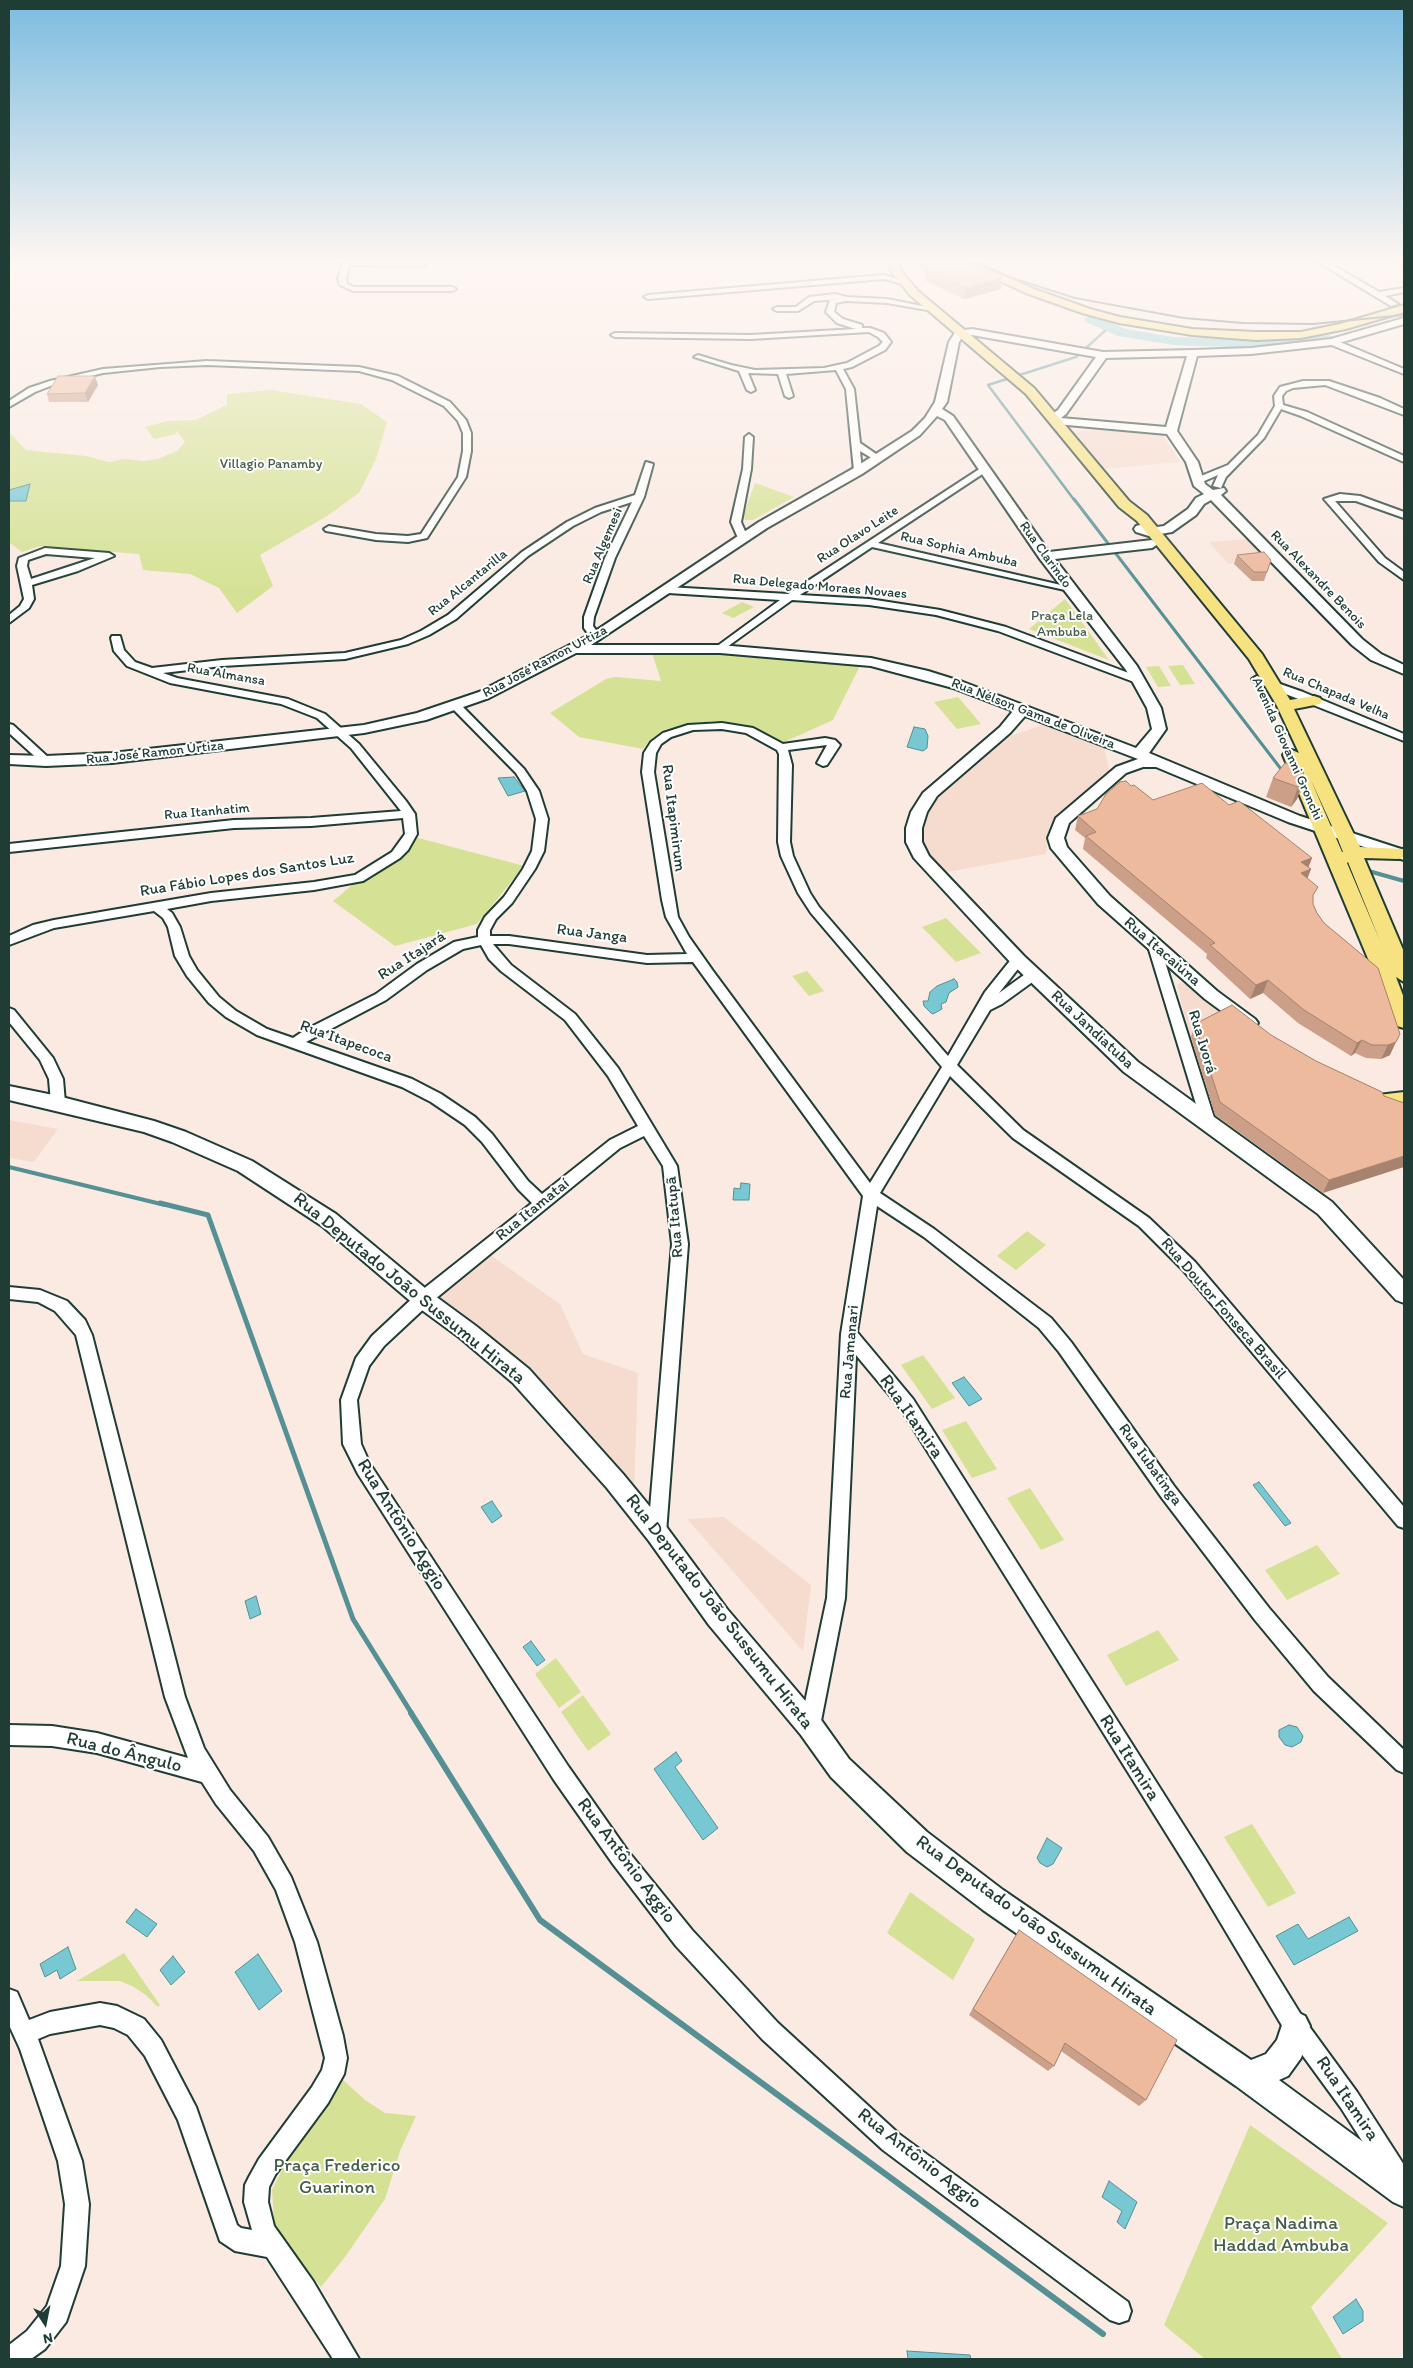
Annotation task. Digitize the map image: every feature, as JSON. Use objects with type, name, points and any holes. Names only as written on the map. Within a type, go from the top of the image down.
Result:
[{"type":"main road","name":"Avenida Giovanni Gronchi","points":[[1008,371],[1058,423],[1144,528],[1241,638],[1264,681],[1324,830],[1345,850],[1404,1021]]},
{"type":"main road","name":"Avenida Giovanni Gronchi","points":[[1264,681],[1285,706],[1345,850],[1404,975]]},
{"type":"main road","points":[[1285,706],[1304,701],[1314,701]]},
{"type":"main road","points":[[1345,850],[1401,854]]},
{"type":"street","points":[[9,405],[32,390],[50,383],[115,371]]},
{"type":"street","points":[[329,529],[392,538],[408,539],[424,536],[462,477],[467,451],[467,434],[462,420],[447,404],[395,378],[365,371]]},
{"type":"street","points":[[751,390],[743,371],[803,371]]},
{"type":"street","points":[[840,371],[850,390],[856,445],[855,457],[858,471]]},
{"type":"street","name":"Rua José Ramon Urtiza","points":[[9,760],[46,761],[120,758],[303,736],[385,725],[456,706],[508,684],[574,649],[668,590],[743,538],[814,494],[858,471],[878,458],[916,432],[936,410],[944,393],[948,371]]},
{"type":"street","points":[[1092,371],[1062,412],[1058,423],[1171,431],[1188,371]]},
{"type":"street","points":[[781,372],[789,396]]},
{"type":"street","points":[[1144,528],[1168,529],[1186,517],[1200,501],[1217,493],[1222,476],[1261,436],[1279,406],[1278,396],[1283,390],[1300,383],[1315,382],[1340,387],[1404,412]]},
{"type":"street","points":[[1039,402],[1070,400]]},
{"type":"street","points":[[1279,406],[1304,414],[1404,459]]},
{"type":"street","name":"Rua Clarindo","points":[[936,410],[948,418],[1045,556],[1138,680],[1154,708],[1159,729],[1139,754]]},
{"type":"street","name":"Rua Alexandre Benois","points":[[1171,431],[1192,462],[1199,483],[1217,493],[1356,642],[1376,657],[1404,670]]},
{"type":"street","points":[[743,538],[736,522],[747,469],[749,437]]},
{"type":"street","points":[[856,445],[878,458]]},
{"type":"street","name":"Rua Alexandre Benois","points":[[1192,462],[1210,475],[1217,493]]},
{"type":"street","name":"Rua Algemesi","points":[[596,636],[588,626],[589,617],[610,558],[639,497],[649,464]]},
{"type":"street","points":[[1200,501],[1199,483],[1210,475],[1232,466]]},
{"type":"street","name":"Rua Olavo Leite","points":[[720,649],[790,597],[984,469]]},
{"type":"street","points":[[964,482],[993,483]]},
{"type":"street","name":"Rua Alcantarilla","points":[[154,671],[222,663],[345,656],[404,642],[425,633],[452,617],[529,551],[570,524],[598,510],[639,497]]},
{"type":"street","points":[[1404,515],[1357,498],[1340,497],[1328,499],[1382,560],[1404,577]]},
{"type":"street","points":[[1045,556],[1186,517]]},
{"type":"street","name":"Rua Sophia Ambuba","points":[[870,544],[1070,590]]},
{"type":"street","points":[[9,620],[24,608],[29,599],[22,562],[30,554],[45,551],[109,556],[75,569],[27,583]]},
{"type":"street","name":"Rua Delegado Moraes Novaes","points":[[668,590],[886,604],[965,619],[1007,631],[1138,680]]},
{"type":"street","name":"Rua Nélson Gama de Oliveira","points":[[596,636],[644,649]]},
{"type":"street","name":"Rua Almansa","points":[[116,638],[119,651],[131,664],[154,671],[174,681],[284,701],[321,716],[341,731]]},
{"type":"street","name":"Rua Nélson Gama de Oliveira","points":[[574,649],[720,649],[871,662],[958,685],[1139,754],[1324,830],[1345,850]]},
{"type":"street","name":"Rua Chapada Velha","points":[[1264,681],[1404,738]]},
{"type":"street","points":[[456,706],[520,771],[533,791],[542,819],[538,851],[529,869],[508,900],[491,917],[484,930],[484,940]]},
{"type":"street","name":"Rua Jandiatuba","points":[[1023,709],[1005,730],[931,793],[918,812],[914,842],[922,858],[1018,960],[1131,1068],[1325,1208],[1404,1294]]},
{"type":"street","points":[[303,736],[313,728],[321,716]]},
{"type":"street","name":"Rua Jandiatuba","points":[[1005,730],[1043,718]]},
{"type":"street","name":"Rua Itapimirum","points":[[781,748],[749,730],[708,726],[692,727],[667,735],[657,742],[650,753],[648,772],[668,900],[672,917],[697,958],[871,1195]]},
{"type":"street","points":[[9,727],[46,761]]},
{"type":"street","points":[[341,731],[392,790],[409,814]]},
{"type":"street","points":[[823,763],[834,745],[830,742],[825,741],[781,748],[785,754],[786,765],[784,842],[787,856],[804,893],[815,910],[949,1066]]},
{"type":"street","points":[[1107,742],[1114,758],[1116,774]]},
{"type":"street","name":"Rua Itacaiúna","points":[[1157,762],[1133,765],[1116,774],[1062,821],[1056,838],[1064,856],[1104,900],[1210,994],[1259,1030]]},
{"type":"street","name":"Rua Itanhatim","points":[[9,848],[234,824],[321,821],[409,814]]},
{"type":"street","name":"Rua Fábio Lopes dos Santos Luz","points":[[9,941],[46,925],[211,897],[322,885],[359,878],[387,862],[404,846],[411,834],[409,814]]},
{"type":"street","name":"Rua Itapecoca","points":[[156,906],[168,916],[174,927],[182,956],[214,1000],[231,1014],[262,1032],[297,1042],[407,1083],[457,1110],[486,1138],[523,1185],[542,1202]]},
{"type":"street","name":"Rua Janga","points":[[484,940],[509,940],[647,959],[697,958]]},
{"type":"street","name":"Rua Itajará","points":[[297,1042],[310,1033],[381,997],[444,953],[459,945],[484,940]]},
{"type":"street","name":"Rua Itatupã","points":[[484,940],[494,956],[506,968],[570,1017],[613,1072],[670,1166],[680,1244],[657,1532]]},
{"type":"street","name":"Rua Ivorá","points":[[1153,943],[1210,1124]]},
{"type":"street","name":"Rua Jamanari","points":[[810,1726],[836,1598],[849,1334],[871,1195],[985,1007],[990,995],[1018,960]]},
{"type":"street","name":"Rua Jamanari","points":[[985,1007],[997,1002],[1033,975]]},
{"type":"street","points":[[9,1013],[46,1058],[56,1079],[58,1103]]},
{"type":"street","name":"Rua Doutor Fonseca Brasil","points":[[949,1066],[1018,1134],[1144,1222],[1165,1241],[1189,1266],[1404,1520]]},
{"type":"street","name":"Rua Deputado João Sussumu Hirata","points":[[9,1093],[58,1103],[163,1132],[245,1166],[329,1220],[424,1300],[468,1332],[521,1376],[615,1481],[657,1532],[718,1617],[810,1726],[840,1768],[917,1842],[993,1900],[1247,2075],[1404,2191]]},
{"type":"street","name":"Rua Itamataí","points":[[424,1300],[614,1144],[648,1127]]},
{"type":"street","name":"Rua Iubatinga","points":[[871,1195],[929,1233],[1045,1323],[1065,1347],[1168,1492],[1262,1614],[1321,1684],[1404,1763]]},
{"type":"street","points":[[9,1293],[40,1296],[61,1306],[79,1324],[84,1335],[175,1696],[196,1754],[223,1796],[261,1844],[284,1884],[306,1942],[336,2058],[334,2074],[267,2167],[257,2186],[256,2202],[264,2232],[304,2290],[347,2359]]},
{"type":"street","name":"Rua Antônio Aggio","points":[[424,1300],[378,1341],[362,1363],[349,1400],[352,1444],[364,1469],[561,1773],[620,1857],[684,1938],[770,2031],[891,2142],[1119,2311]]},
{"type":"street","name":"Rua Itamira","points":[[849,1334],[907,1404],[1198,1866],[1294,2026],[1349,2100],[1404,2186]]},
{"type":"street","name":"Rua do Ângulo","points":[[9,1735],[52,1736],[97,1743],[208,1774]]},
{"type":"street","points":[[9,2000],[24,2032],[70,2161],[77,2204],[73,2266],[57,2313],[36,2340],[10,2359]]},
{"type":"street","points":[[24,2032],[50,2023],[100,2014],[117,2017],[136,2027],[153,2048],[188,2115],[228,2233],[235,2239],[273,2246]]},
{"type":"street","points":[[1247,2075],[1263,2073],[1277,2065],[1290,2047],[1294,2026]]},
{"type":"shaded area","points":[[1092,429],[1163,435],[1180,462],[1103,469],[1074,433]]},
{"type":"shaded area","points":[[1247,539],[1267,560],[1228,564],[1209,542]]},
{"type":"shaded area","points":[[1045,724],[1104,746],[1110,773],[1050,826],[1046,854],[947,872],[926,857],[920,833],[927,806],[964,771],[1008,737]]},
{"type":"shaded area","points":[[1180,983],[1188,985],[1227,1018],[1190,1038],[1177,985]]},
{"type":"shaded area","points":[[9,1120],[58,1129],[34,1162],[9,1158]]},
{"type":"shaded area","points":[[486,1252],[560,1304],[583,1354],[638,1373],[634,1496],[428,1296]]},
{"type":"shaded area","points":[[724,1517],[811,1585],[803,1651],[687,1519]]},
{"type":"green space","name":"Villagio Panamby","points":[[271,390],[361,404],[387,422],[376,459],[359,493],[327,516],[260,555],[273,586],[237,613],[219,588],[190,574],[143,570],[139,554],[40,546],[22,552],[9,542],[9,432],[26,450],[86,456],[109,462],[124,459],[144,461],[158,459],[177,451],[185,442],[177,431],[175,432],[177,434],[154,439],[145,427],[168,421],[196,420],[227,405],[227,394]]},
{"type":"green space","points":[[755,483],[794,497],[753,520],[745,520],[743,516]]},
{"type":"green space","name":"Praça Lela Ambuba","points":[[1065,599],[1094,639],[1109,660],[1029,629]]},
{"type":"green space","points":[[742,602],[754,607],[733,618],[722,613]]},
{"type":"green space","points":[[651,650],[708,651],[862,662],[833,720],[782,743],[743,724],[713,721],[666,729],[648,742],[643,749],[579,737],[550,713],[606,679],[615,677],[661,681]]},
{"type":"green space","points":[[1183,665],[1195,684],[1180,685],[1168,666]]},
{"type":"green space","points":[[1159,666],[1171,686],[1158,687],[1146,667]]},
{"type":"green space","points":[[958,697],[981,724],[957,729],[934,702]]},
{"type":"green space","points":[[411,836],[524,866],[477,924],[395,946],[333,901]]},
{"type":"green space","points":[[946,918],[981,953],[956,962],[922,927]]},
{"type":"green space","points":[[807,971],[824,991],[809,996],[792,976]]},
{"type":"green space","points":[[1027,1231],[1046,1245],[1016,1270],[997,1256]]},
{"type":"green space","points":[[923,1355],[955,1398],[932,1409],[901,1365]]},
{"type":"green space","points":[[966,1421],[997,1469],[972,1478],[942,1430]]},
{"type":"green space","points":[[1030,1488],[1064,1540],[1041,1550],[1007,1498]]},
{"type":"green space","points":[[1317,1545],[1340,1574],[1287,1600],[1265,1570]]},
{"type":"green space","points":[[1158,1630],[1179,1660],[1126,1686],[1107,1655]]},
{"type":"green space","points":[[556,1658],[581,1692],[559,1708],[535,1674]]},
{"type":"green space","points":[[583,1695],[611,1734],[588,1751],[561,1712]]},
{"type":"green space","points":[[1252,1824],[1296,1893],[1268,1907],[1224,1837]]},
{"type":"green space","points":[[910,1892],[975,1939],[953,1980],[887,1933]]},
{"type":"green space","points":[[124,1953],[160,2005],[158,2007],[146,1995],[120,1981],[77,1981]]},
{"type":"green space","name":"Praça Frederico Guarinon","points":[[341,2078],[365,2100],[385,2113],[416,2116],[400,2151],[385,2199],[345,2257],[321,2287],[290,2249],[274,2221],[272,2190],[291,2151]]},
{"type":"green space","name":"Praça Nadima Haddad Ambuba","points":[[1250,2125],[1388,2223],[1311,2307],[1342,2359],[1205,2359],[1164,2325]]},
{"type":"water","points":[[30,484],[26,501],[9,501],[9,490]]},
{"type":"water","points":[[914,727],[925,729],[928,736],[927,748],[923,751],[907,747]]},
{"type":"water","points":[[514,777],[525,791],[508,796],[498,778]]},
{"type":"water","points":[[954,979],[958,987],[949,993],[946,1002],[941,1004],[942,1009],[933,1014],[931,1013],[924,1006],[923,1001],[928,1001],[930,992],[937,986]]},
{"type":"water","points":[[741,1183],[750,1184],[749,1200],[733,1200],[734,1188],[740,1189]]},
{"type":"water","points":[[964,1377],[982,1399],[969,1406],[952,1383]]},
{"type":"water","points":[[1259,1482],[1291,1523],[1285,1526],[1253,1485]]},
{"type":"water","points":[[492,1501],[502,1516],[492,1523],[481,1507]]},
{"type":"water","points":[[256,1596],[261,1614],[250,1619],[245,1601]]},
{"type":"water","points":[[531,1641],[545,1660],[537,1666],[523,1647]]},
{"type":"water","points":[[1289,1725],[1297,1727],[1303,1736],[1301,1742],[1292,1747],[1285,1745],[1279,1737],[1279,1730]]},
{"type":"water","points":[[676,1752],[682,1761],[675,1767],[718,1828],[703,1840],[654,1769]]},
{"type":"water","points":[[1047,1838],[1062,1848],[1053,1864],[1047,1867],[1040,1863],[1037,1858]]},
{"type":"water","points":[[136,1909],[157,1924],[147,1937],[126,1922]]},
{"type":"water","points":[[1349,1917],[1358,1931],[1294,1965],[1276,1936],[1298,1924],[1308,1939]]},
{"type":"water","points":[[68,1947],[76,1969],[60,1979],[57,1970],[45,1977],[40,1964]]},
{"type":"water","points":[[258,1954],[282,1991],[259,2010],[235,1972]]},
{"type":"water","points":[[173,1956],[185,1972],[171,1985],[160,1970]]},
{"type":"water","points":[[1109,2181],[1137,2202],[1125,2229],[1117,2222],[1122,2211],[1102,2197]]},
{"type":"water","points":[[1356,2299],[1363,2311],[1363,2321],[1343,2334],[1333,2317]]},
{"type":"water","points":[[907,2351],[970,2355],[971,2359],[908,2359]]},
{"type":"building","points":[[58,376],[95,376],[85,393],[47,394]]},
{"type":"building","points":[[1264,552],[1271,560],[1267,572],[1254,572],[1237,555]]},
{"type":"building","points":[[1285,763],[1303,769],[1304,780],[1298,787],[1273,778]]},
{"type":"building","points":[[1126,781],[1153,800],[1202,783],[1229,805],[1239,801],[1312,858],[1301,862],[1311,869],[1301,873],[1318,887],[1313,895],[1313,904],[1317,913],[1324,923],[1378,968],[1400,1034],[1396,1042],[1388,1045],[1372,1045],[1362,1040],[1357,1043],[1304,1010],[1268,980],[1256,985],[1210,945],[1215,943],[1086,836],[1096,832],[1078,816],[1097,809],[1106,794],[1120,782]]},
{"type":"building","points":[[1232,1005],[1271,1035],[1316,1061],[1382,1092],[1384,1096],[1404,1103],[1404,1156],[1329,1180],[1220,1102],[1195,1024]]},
{"type":"building","points":[[1019,1930],[1177,2040],[1146,2100],[1065,2043],[1054,2066],[973,2009]]},
{"type":"waterway","points":[[1034,371],[988,385],[1075,501]]},
{"type":"waterway","points":[[1074,499],[1284,773]]},
{"type":"waterway","points":[[1365,870],[1404,881]]},
{"type":"waterway","points":[[9,1167],[165,1205]]},
{"type":"waterway","points":[[160,1203],[208,1215],[353,1619],[412,1714]]},
{"type":"waterway","points":[[411,1713],[540,1920],[1103,2334]]}]
